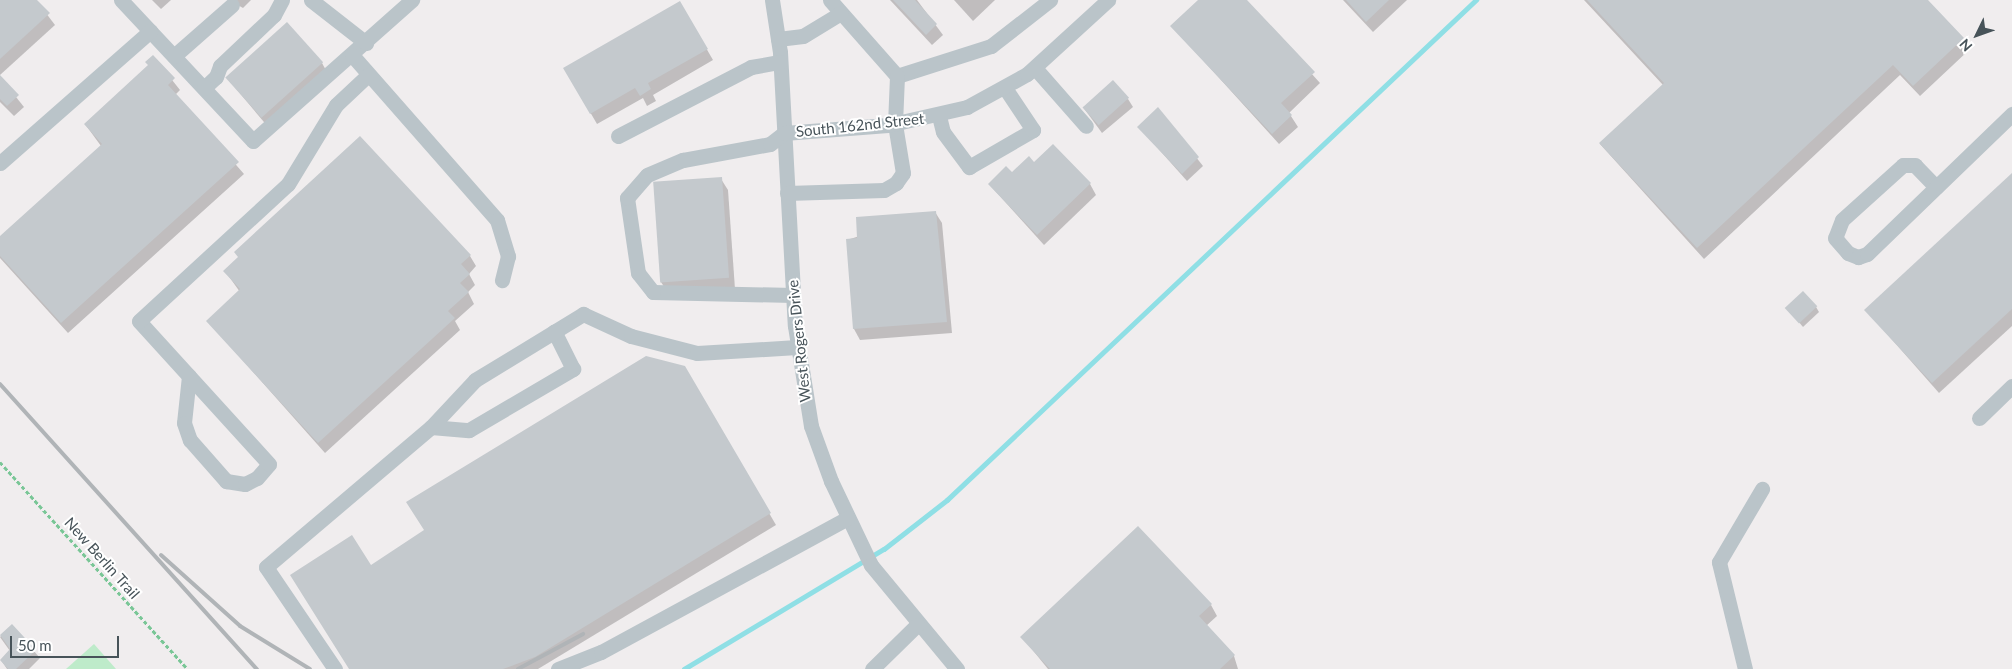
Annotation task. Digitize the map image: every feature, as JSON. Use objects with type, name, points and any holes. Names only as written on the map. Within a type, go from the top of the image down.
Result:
[{"type":"street","points":[[121,0],[253,141],[412,0]]},
{"type":"street","points":[[204,88],[220,66],[274,15],[282,0]]},
{"type":"street","points":[[311,0],[371,38]]},
{"type":"street","name":"West Rogers Drive","points":[[772,0],[780,62],[797,347],[811,426],[848,518],[871,564],[917,625],[957,669]]},
{"type":"street","points":[[787,193],[884,190],[896,183],[903,173],[895,124],[897,76],[830,0]]},
{"type":"street","points":[[897,76],[991,46],[1050,0]]},
{"type":"street","name":"South 162nd Street","points":[[784,133],[895,124],[939,116],[1005,88],[1034,68],[1103,2]]},
{"type":"street","points":[[174,56],[232,5]]},
{"type":"street","points":[[778,39],[803,36],[841,14]]},
{"type":"street","points":[[0,163],[150,31]]},
{"type":"street","points":[[352,55],[497,220],[508,256],[502,280]]},
{"type":"street","points":[[618,136],[751,67],[780,62]]},
{"type":"street","points":[[1034,68],[1086,126]]},
{"type":"street","points":[[189,376],[184,423],[190,440],[226,481],[245,484],[257,478],[269,464],[189,376],[139,322],[288,184],[336,105],[368,75]]},
{"type":"street","points":[[939,116],[943,132],[969,167],[1033,130],[1005,88]]},
{"type":"street","points":[[1936,187],[1915,166],[1903,165],[1842,220],[1835,238],[1848,253],[1858,257],[1867,254],[2012,114]]},
{"type":"street","points":[[784,133],[770,144],[674,164],[647,176],[627,198],[638,273],[652,292],[793,295]]},
{"type":"street","points":[[335,669],[266,568],[431,427],[475,380],[583,314],[632,336],[697,354],[797,347]]},
{"type":"street","points":[[431,427],[469,430],[573,369],[554,332]]},
{"type":"street","points":[[1979,418],[2012,386]]},
{"type":"street","points":[[1745,669],[1719,562],[1762,489]]},
{"type":"street","points":[[558,669],[601,652],[848,518]]},
{"type":"street","points":[[859,669],[872,669],[917,625]]},
{"type":"path","name":"New Berlin Trail","points":[[0,462],[188,669]]},
{"type":"green space","points":[[94,644],[116,669],[66,669]]},
{"type":"building","points":[[0,0],[37,0],[50,13],[0,59]]},
{"type":"building","points":[[893,0],[915,0],[937,24],[926,35]]},
{"type":"building","points":[[1198,0],[1247,0],[1315,72],[1281,103],[1292,115],[1272,134],[1170,26]]},
{"type":"building","points":[[1346,0],[1389,0],[1366,22]]},
{"type":"building","points":[[1587,0],[1928,0],[1964,38],[1913,86],[1893,65],[1697,248],[1599,143],[1664,83]]},
{"type":"building","points":[[680,1],[708,49],[648,83],[651,89],[640,96],[635,88],[590,114],[563,68]]},
{"type":"building","points":[[287,22],[323,62],[261,118],[225,78]]},
{"type":"building","points":[[153,55],[175,78],[168,85],[239,162],[61,323],[0,256],[0,236],[102,144],[84,124],[148,65],[145,62]]},
{"type":"building","points":[[0,75],[19,95],[7,106],[0,99]]},
{"type":"building","points":[[1113,80],[1129,98],[1099,125],[1083,107]]},
{"type":"building","points":[[1158,107],[1199,157],[1182,174],[1137,127]]},
{"type":"building","points":[[360,136],[471,255],[461,264],[470,274],[460,283],[469,292],[448,311],[455,318],[318,443],[206,321],[240,289],[223,271],[238,257],[234,252]]},
{"type":"building","points":[[1053,144],[1091,183],[1037,235],[988,184],[1006,166],[1012,172],[1029,156],[1034,162]]},
{"type":"building","points":[[2012,173],[2012,309],[1932,383],[1864,310]]},
{"type":"building","points":[[722,177],[729,278],[660,283],[653,182]]},
{"type":"building","points":[[936,211],[947,322],[853,329],[846,239],[857,238],[856,217]]},
{"type":"building","points":[[1803,291],[1817,306],[1799,323],[1785,308]]},
{"type":"building","points":[[646,356],[685,366],[771,513],[535,657],[503,669],[349,669],[290,575],[352,535],[371,565],[424,530],[406,502]]},
{"type":"building","points":[[1138,526],[1212,604],[1199,616],[1235,655],[1220,669],[1050,669],[1020,637]]},
{"type":"building","points":[[12,624],[36,650],[16,669],[8,669],[0,660],[10,649],[0,635]]},
{"type":"waterway","points":[[684,669],[884,549],[947,500],[1476,0]]},
{"type":"railway","points":[[0,384],[257,669]]},
{"type":"railway","points":[[161,555],[240,626],[310,669]]},
{"type":"railway","points":[[518,669],[583,634]]}]
